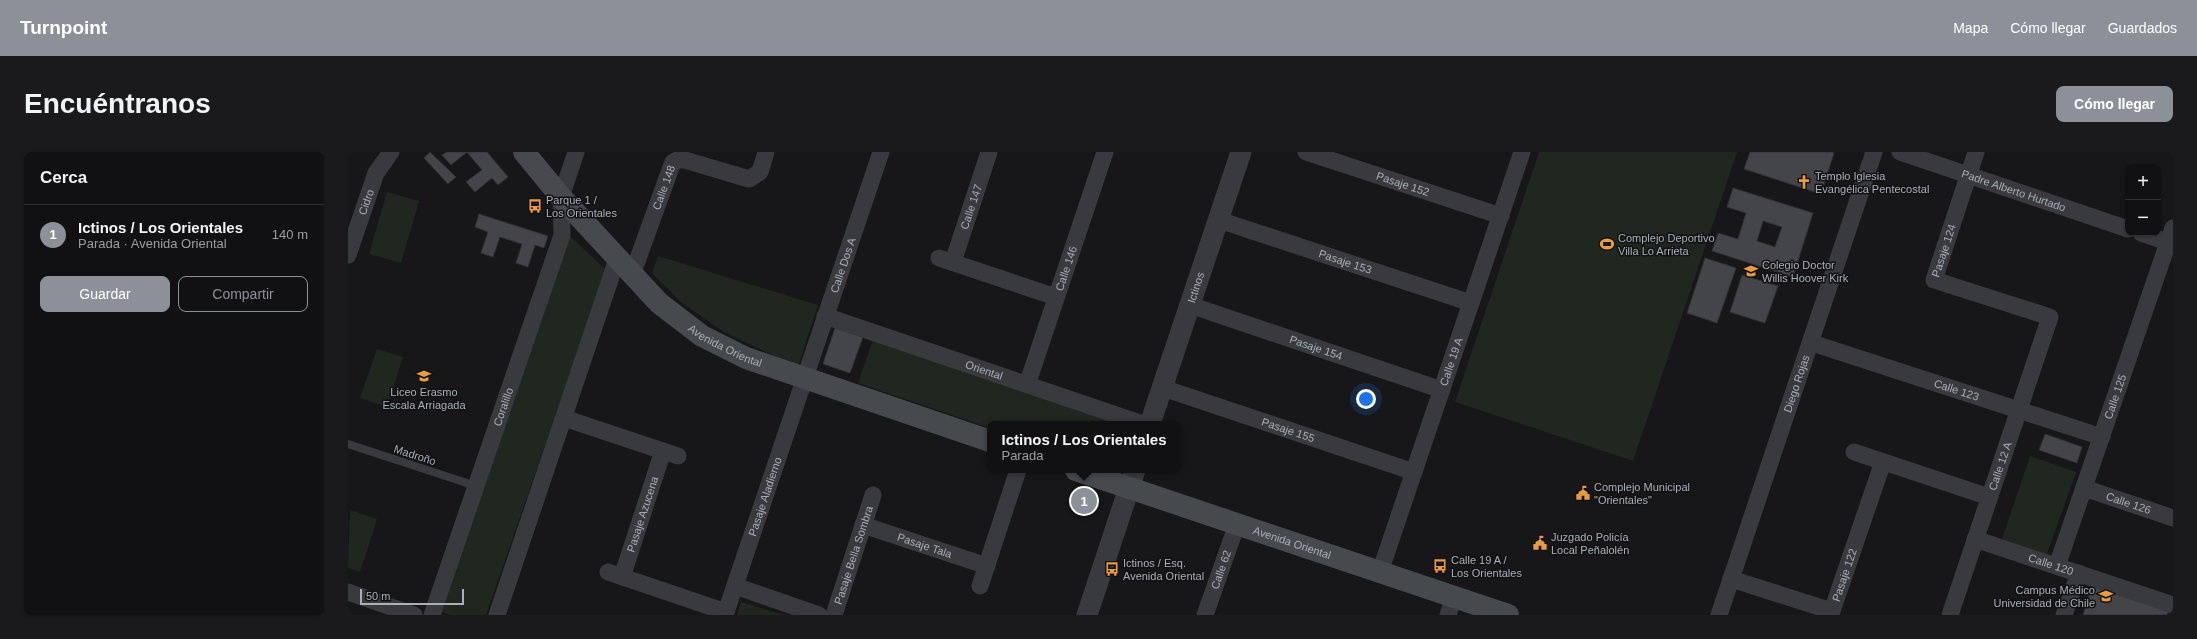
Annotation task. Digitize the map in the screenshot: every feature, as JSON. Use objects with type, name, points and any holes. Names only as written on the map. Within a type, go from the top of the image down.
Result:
[{"type":"main road","name":"Avenida Oriental","points":[[524,152],[561,197],[670,314],[702,336],[746,358],[987,440]]},
{"type":"main road","name":"Avenida Oriental","points":[[1095,473],[1132,479],[1237,524],[1380,572],[1451,606],[1508,615]]},
{"type":"street","name":"Cidro","points":[[349,250],[376,173],[391,152]]},
{"type":"street","name":"Coralillo","points":[[432,615],[562,235],[561,197],[576,152]]},
{"type":"street","name":"Calle 148","points":[[625,267],[673,162],[677,160],[685,160],[749,179],[760,172],[766,152]]},
{"type":"street","name":"Calle Dos A","points":[[804,379],[880,152]]},
{"type":"street","name":"Calle 147","points":[[989,152],[946,260],[1056,297]]},
{"type":"street","name":"Calle 146","points":[[1027,384],[1105,152]]},
{"type":"street","name":"Ictinos","points":[[1151,421],[1241,152]]},
{"type":"street","name":"Pasaje 152","points":[[1306,152],[1501,216]]},
{"type":"street","name":"Calle 19 A","points":[[1380,572],[1522,152]]},
{"type":"street","name":"Diego Rojas","points":[[1719,615],[1773,452],[1812,343],[1874,152]]},
{"type":"street","name":"Padre Alberto Hurtado","points":[[1900,152],[2125,228]]},
{"type":"street","name":"Pasaje 124","points":[[1976,152],[1934,280],[2050,317]]},
{"type":"street","name":"Pasaje 153","points":[[1219,220],[1471,303]]},
{"type":"street","points":[[2159,236],[2171,238]]},
{"type":"street","name":"Calle 125","points":[[2057,566],[2171,238]]},
{"type":"street","points":[[498,615],[564,418],[625,267]]},
{"type":"street","name":"Pasaje 154","points":[[1190,305],[1442,390]]},
{"type":"street","name":"Oriental","points":[[825,316],[1134,421]]},
{"type":"street","name":"Calle 12 A","points":[[1950,615],[2050,317]]},
{"type":"street","name":"Calle 123","points":[[1812,343],[2102,437]]},
{"type":"street","name":"Pasaje Aladierno","points":[[725,613],[804,379]]},
{"type":"street","name":"Pasaje 155","points":[[1163,388],[1414,472]]},
{"type":"street","name":"Pasaje Azucena","points":[[564,418],[671,454],[615,575],[725,613]]},
{"type":"street","points":[[1854,452],[1989,497]]},
{"type":"street","name":"Pasaje 122","points":[[1731,579],[1832,611],[1883,462]]},
{"type":"street","points":[[980,586],[1017,473]]},
{"type":"street","points":[[1087,615],[1132,479]]},
{"type":"street","name":"Calle 126","points":[[2084,488],[2173,518]]},
{"type":"street","name":"Pasaje Bella Sombra","points":[[834,615],[873,495]]},
{"type":"street","name":"Calle 62","points":[[1205,615],[1237,524]]},
{"type":"street","name":"Pasaje Tala","points":[[863,526],[987,566]]},
{"type":"street","name":"Calle 120","points":[[1975,539],[2173,605]]},
{"type":"street","points":[[2064,615],[2079,573]]},
{"type":"street","points":[[734,586],[819,615]]},
{"type":"street","points":[[348,592],[414,615]]},
{"type":"lane","name":"Madroño","points":[[348,444],[476,486]]},
{"type":"shaded area","name":"Complejo Deportivo Villa Lo Arrieta","points":[[1539,152],[1737,152],[1633,461],[1455,402]]},
{"type":"shaded area","points":[[387,192],[419,201],[401,263],[369,254]]},
{"type":"shaded area","points":[[570,236],[606,270],[486,615],[451,615],[442,612]]},
{"type":"shaded area","points":[[658,256],[818,305],[798,367],[724,332],[682,303],[652,273]]},
{"type":"shaded area","points":[[874,337],[1120,421],[987,421],[987,427],[858,383]]},
{"type":"shaded area","points":[[377,349],[403,357],[387,407],[360,398]]},
{"type":"shaded area","points":[[2030,456],[2076,472],[2047,554],[2002,539]]},
{"type":"shaded area","points":[[350,510],[377,519],[360,572],[348,568]]},
{"type":"shaded area","points":[[741,602],[784,615],[737,615]]},
{"type":"building","points":[[430,152],[456,177],[448,184],[424,158]]},
{"type":"building","points":[[447,152],[467,152],[451,165],[442,155]]},
{"type":"building","points":[[467,152],[487,152],[508,177],[498,185],[492,178],[475,192],[466,182],[482,170]]},
{"type":"building","name":"Templo Iglesia Evangélica Pentecostal","points":[[1750,152],[1834,153],[1821,194],[1744,169]]},
{"type":"building","points":[[1733,188],[1813,213],[1793,277],[1712,251],[1718,233],[1738,239],[1746,213],[1727,207]],"holes":[[[1763,221],[1782,227],[1775,247],[1757,241]]]},
{"type":"building","points":[[479,214],[548,236],[544,248],[535,245],[528,267],[516,263],[522,244],[500,237],[493,257],[481,253],[488,232],[475,227]]},
{"type":"building","points":[[1705,258],[1736,268],[1717,323],[1687,313]]},
{"type":"building","points":[[1742,275],[1778,286],[1765,323],[1730,312]]},
{"type":"building","points":[[835,328],[863,337],[850,373],[823,364]]},
{"type":"building","points":[[2045,434],[2082,447],[2077,463],[2039,450]]},
{"type":"building","name":"Campus Médico Universidad de Chile","points":[[2092,586],[2169,611],[2167,615],[2083,615]]},
{"type":"place","name":"Templo Iglesia Evangélica Pentecostal","points":[[1804,182]]},
{"type":"place","name":"Parque 1 / Los Orientales","points":[[535,206]]},
{"type":"place","name":"Complejo Deportivo Villa Lo Arrieta","points":[[1607,244]]},
{"type":"place","name":"Colegio Doctor Willis Hoover Kirk","points":[[1751,271]]},
{"type":"place","name":"Liceo Erasmo Escala Arriagada","points":[[424,376]]},
{"type":"place","name":"Complejo Municipal \"Orientales\"","points":[[1583,493]]},
{"type":"place","name":"Ictinos / Los Orientales","points":[[1084,501]]},
{"type":"place","name":"Juzgado Policía Local Peñalolén","points":[[1540,543]]},
{"type":"place","name":"Calle 19 A / Los Orientales","points":[[1440,566]]},
{"type":"place","name":"Ictinos / Esq. Avenida Oriental","points":[[1112,569]]},
{"type":"place","name":"Campus Médico Universidad de Chile","points":[[2106,596]]}]
